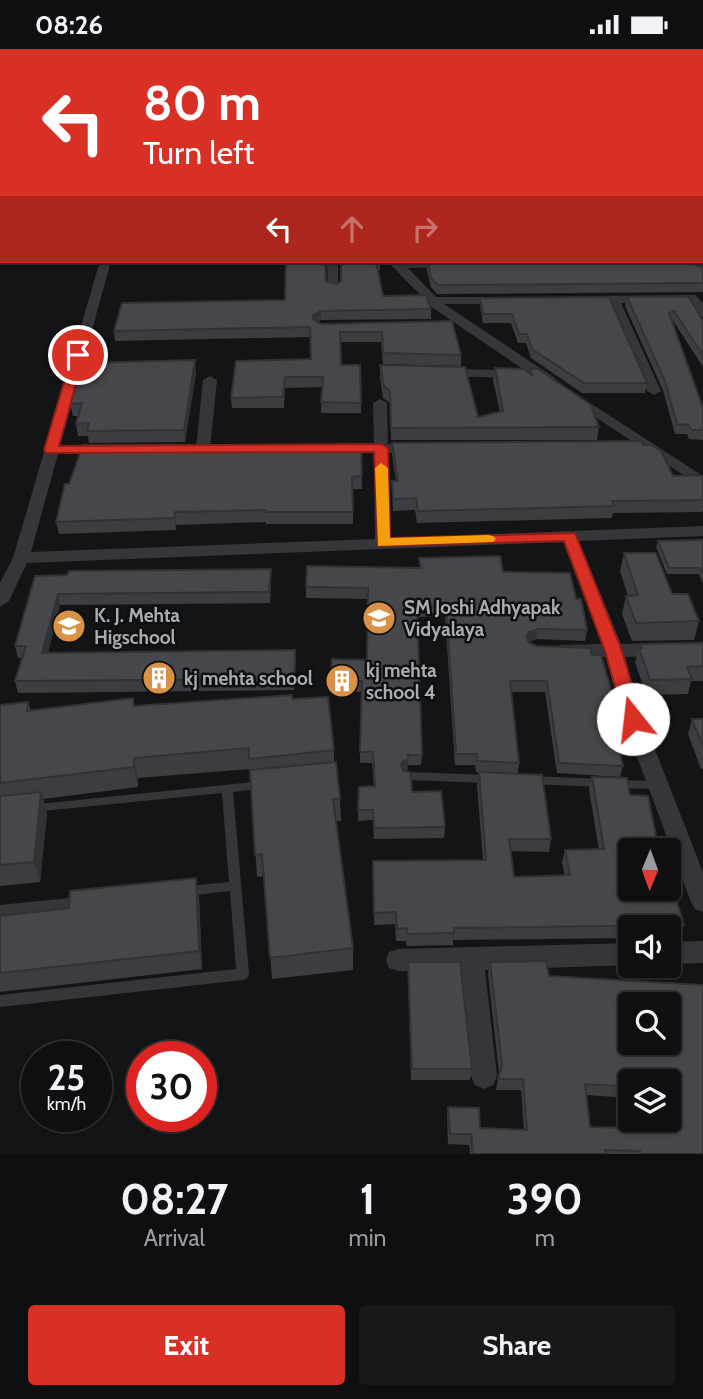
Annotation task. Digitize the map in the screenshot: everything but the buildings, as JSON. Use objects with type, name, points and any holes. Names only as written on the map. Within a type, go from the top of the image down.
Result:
[{"type":"street","points":[[0,601],[21,558],[104,263]]},
{"type":"street","points":[[332,263],[334,289]]},
{"type":"street","points":[[394,263],[466,264]]},
{"type":"street","points":[[394,263],[433,301],[703,483]]},
{"type":"street","points":[[572,300],[695,299],[703,313]]},
{"type":"street","points":[[433,301],[516,300]]},
{"type":"street","points":[[614,300],[654,391]]},
{"type":"street","points":[[439,325],[466,324]]},
{"type":"street","points":[[437,372],[540,374]]},
{"type":"street","points":[[210,380],[196,449],[434,447]]},
{"type":"street","points":[[380,403],[383,543]]},
{"type":"street","points":[[621,446],[648,446]]},
{"type":"street","points":[[51,450],[120,450]]},
{"type":"street","points":[[21,558],[703,531]]},
{"type":"street","points":[[569,536],[614,651],[633,719],[703,902]]},
{"type":"street","points":[[549,649],[614,651],[703,648]]},
{"type":"street","points":[[681,953],[703,952]]},
{"type":"street","points":[[398,960],[618,954]]},
{"type":"street","points":[[472,960],[484,1076]]},
{"type":"lane","points":[[408,776],[505,779]]},
{"type":"lane","points":[[519,780],[658,785]]},
{"type":"lane","points":[[27,809],[278,783]]},
{"type":"lane","points":[[0,1001],[243,974],[227,789]]},
{"type":"lane","points":[[180,892],[235,886]]},
{"type":"lane","points":[[0,910],[97,900]]},
{"type":"slow traffic","points":[[381,468],[383,543],[488,539]]},
{"type":"place","name":"SM Joshi Adhyapak Vidyalaya","points":[[379,618]]},
{"type":"place","name":"K. J. Mehta Higschool","points":[[69,626]]},
{"type":"place","name":"kj mehta school","points":[[159,678]]},
{"type":"place","name":"kj mehta school 4","points":[[342,681]]},
{"type":"route","points":[[78,355],[51,450],[381,448],[383,543],[569,536],[614,651],[633,719]]}]
